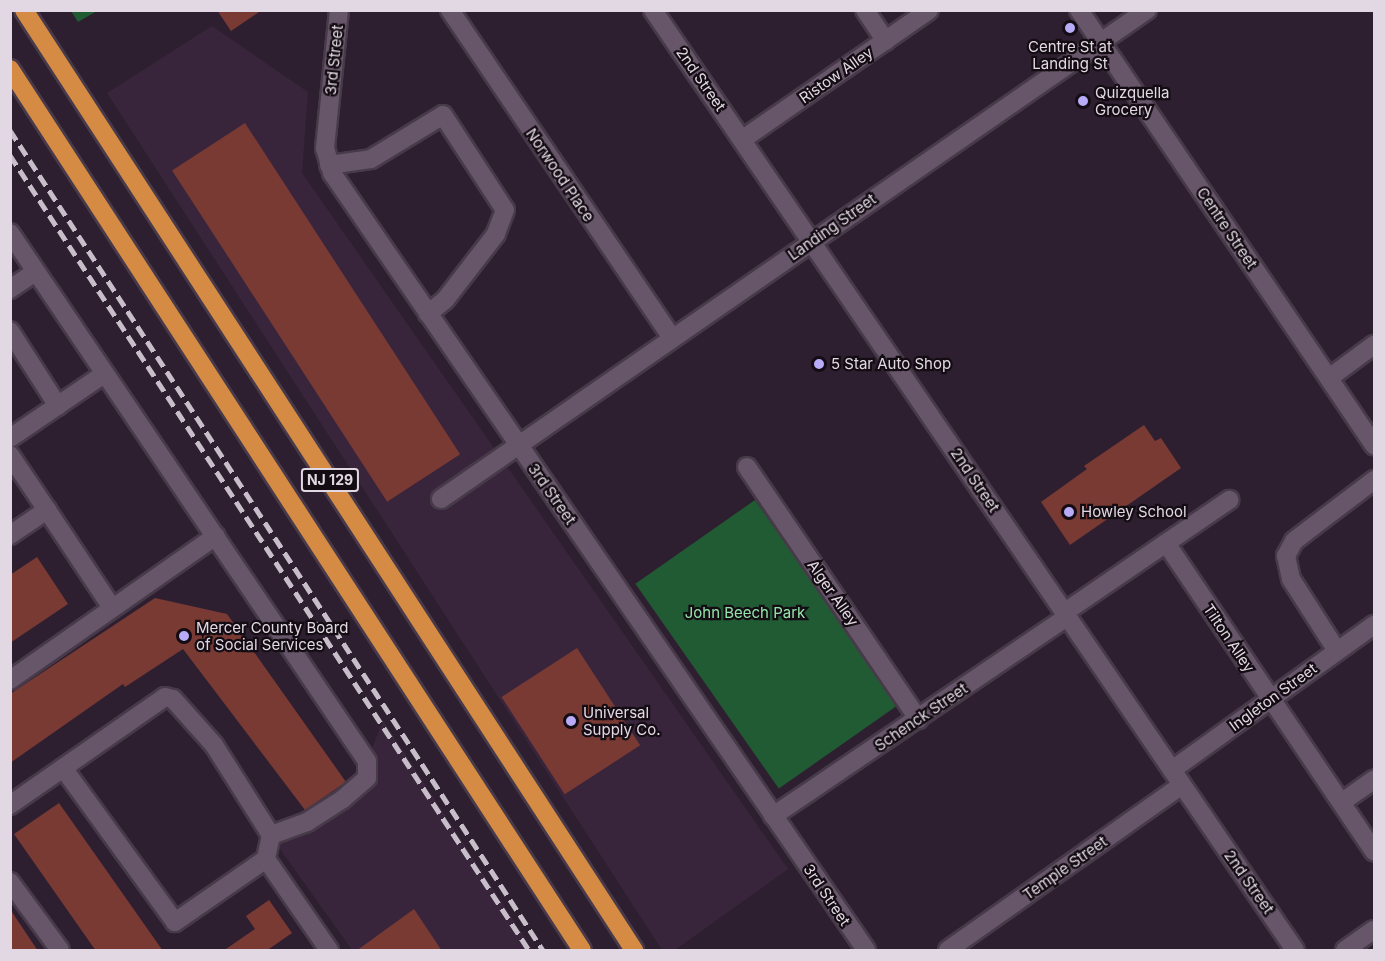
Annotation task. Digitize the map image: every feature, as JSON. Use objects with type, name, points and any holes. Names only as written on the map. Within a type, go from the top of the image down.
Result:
[{"type":"highway","name":"NJ 129","points":[[24,10],[634,951]]},
{"type":"highway","name":"NJ 129","points":[[10,69],[582,951]]},
{"type":"street","name":"3rd Street","points":[[339,10],[325,148],[329,165],[518,446],[866,951]]},
{"type":"street","name":"Norwood Place","points":[[450,10],[672,338]]},
{"type":"street","name":"2nd Street","points":[[653,10],[1295,951]]},
{"type":"street","points":[[865,10],[886,41]]},
{"type":"street","name":"Ristow Alley","points":[[743,139],[929,10]]},
{"type":"street","name":"Centre Street","points":[[1079,10],[1374,445]]},
{"type":"street","name":"Landing Street","points":[[441,499],[1147,10]]},
{"type":"street","points":[[329,165],[371,159],[442,115],[506,210],[496,234],[445,300],[428,314]]},
{"type":"street","points":[[10,233],[367,761],[367,778],[344,799],[307,822],[271,835]]},
{"type":"street","points":[[10,289],[35,272]]},
{"type":"street","points":[[10,331],[58,406]]},
{"type":"street","points":[[1329,378],[1374,345]]},
{"type":"street","points":[[10,438],[104,374]]},
{"type":"street","points":[[10,455],[112,608]]},
{"type":"street","name":"Alger Alley","points":[[747,466],[918,719]]},
{"type":"street","points":[[1337,651],[1291,579],[1286,556],[1294,541],[1374,480]]},
{"type":"street","name":"Schenck Street","points":[[773,816],[918,719],[1228,500]]},
{"type":"street","points":[[10,535],[47,510]]},
{"type":"street","points":[[10,680],[216,536]]},
{"type":"street","name":"Tilton Alley","points":[[1166,543],[1374,851]]},
{"type":"street","name":"Ingleton Street","points":[[1172,770],[1374,625]]},
{"type":"street","points":[[10,805],[63,768],[165,697],[173,699],[214,745],[271,835],[266,859],[175,922],[63,768]]},
{"type":"street","points":[[1342,802],[1374,780]]},
{"type":"street","name":"Temple Street","points":[[948,951],[1182,785]]},
{"type":"street","points":[[266,859],[328,951]]},
{"type":"street","points":[[10,882],[60,951]]},
{"type":"street","points":[[1345,951],[1374,930]]},
{"type":"shaded area","points":[[212,26],[308,92],[302,173],[788,869],[675,950],[662,950],[107,93]]},
{"type":"shaded area","points":[[383,720],[533,950],[352,950],[275,842],[359,783]]},
{"type":"green space","points":[[71,11],[97,11],[78,22]]},
{"type":"green space","name":"John Beech Park","points":[[755,500],[898,705],[779,789],[635,584]]},
{"type":"building","points":[[217,10],[262,10],[231,31]]},
{"type":"building","points":[[245,123],[460,454],[387,502],[172,170]]},
{"type":"building","points":[[1144,425],[1155,441],[1161,438],[1181,468],[1070,545],[1041,502],[1087,469],[1084,466]]},
{"type":"building","points":[[37,557],[68,604],[10,643],[10,575]]},
{"type":"building","points":[[155,598],[227,614],[346,782],[305,810],[183,649],[125,687],[123,684],[10,763],[10,694]]},
{"type":"building","name":"Universal Supply Co.","points":[[577,648],[640,745],[565,794],[502,697]]},
{"type":"building","points":[[59,803],[163,951],[96,951],[14,834]]},
{"type":"building","points":[[269,900],[292,933],[266,951],[223,951],[255,929],[246,916]]},
{"type":"building","points":[[10,909],[38,951],[10,951]]},
{"type":"building","points":[[414,909],[442,951],[356,951]]},
{"type":"railway","points":[[10,130],[543,950]]},
{"type":"railway","points":[[10,155],[529,950]]},
{"type":"place","name":"Centre St at Landing St","points":[[1070,28]]},
{"type":"place","name":"Quizquella Grocery","points":[[1083,101]]},
{"type":"place","name":"5 Star Auto Shop","points":[[819,364]]},
{"type":"place","name":"Howley School","points":[[1069,512]]},
{"type":"place","name":"Mercer County Board of Social Services","points":[[184,636]]},
{"type":"place","name":"Universal Supply Co.","points":[[571,721]]}]
